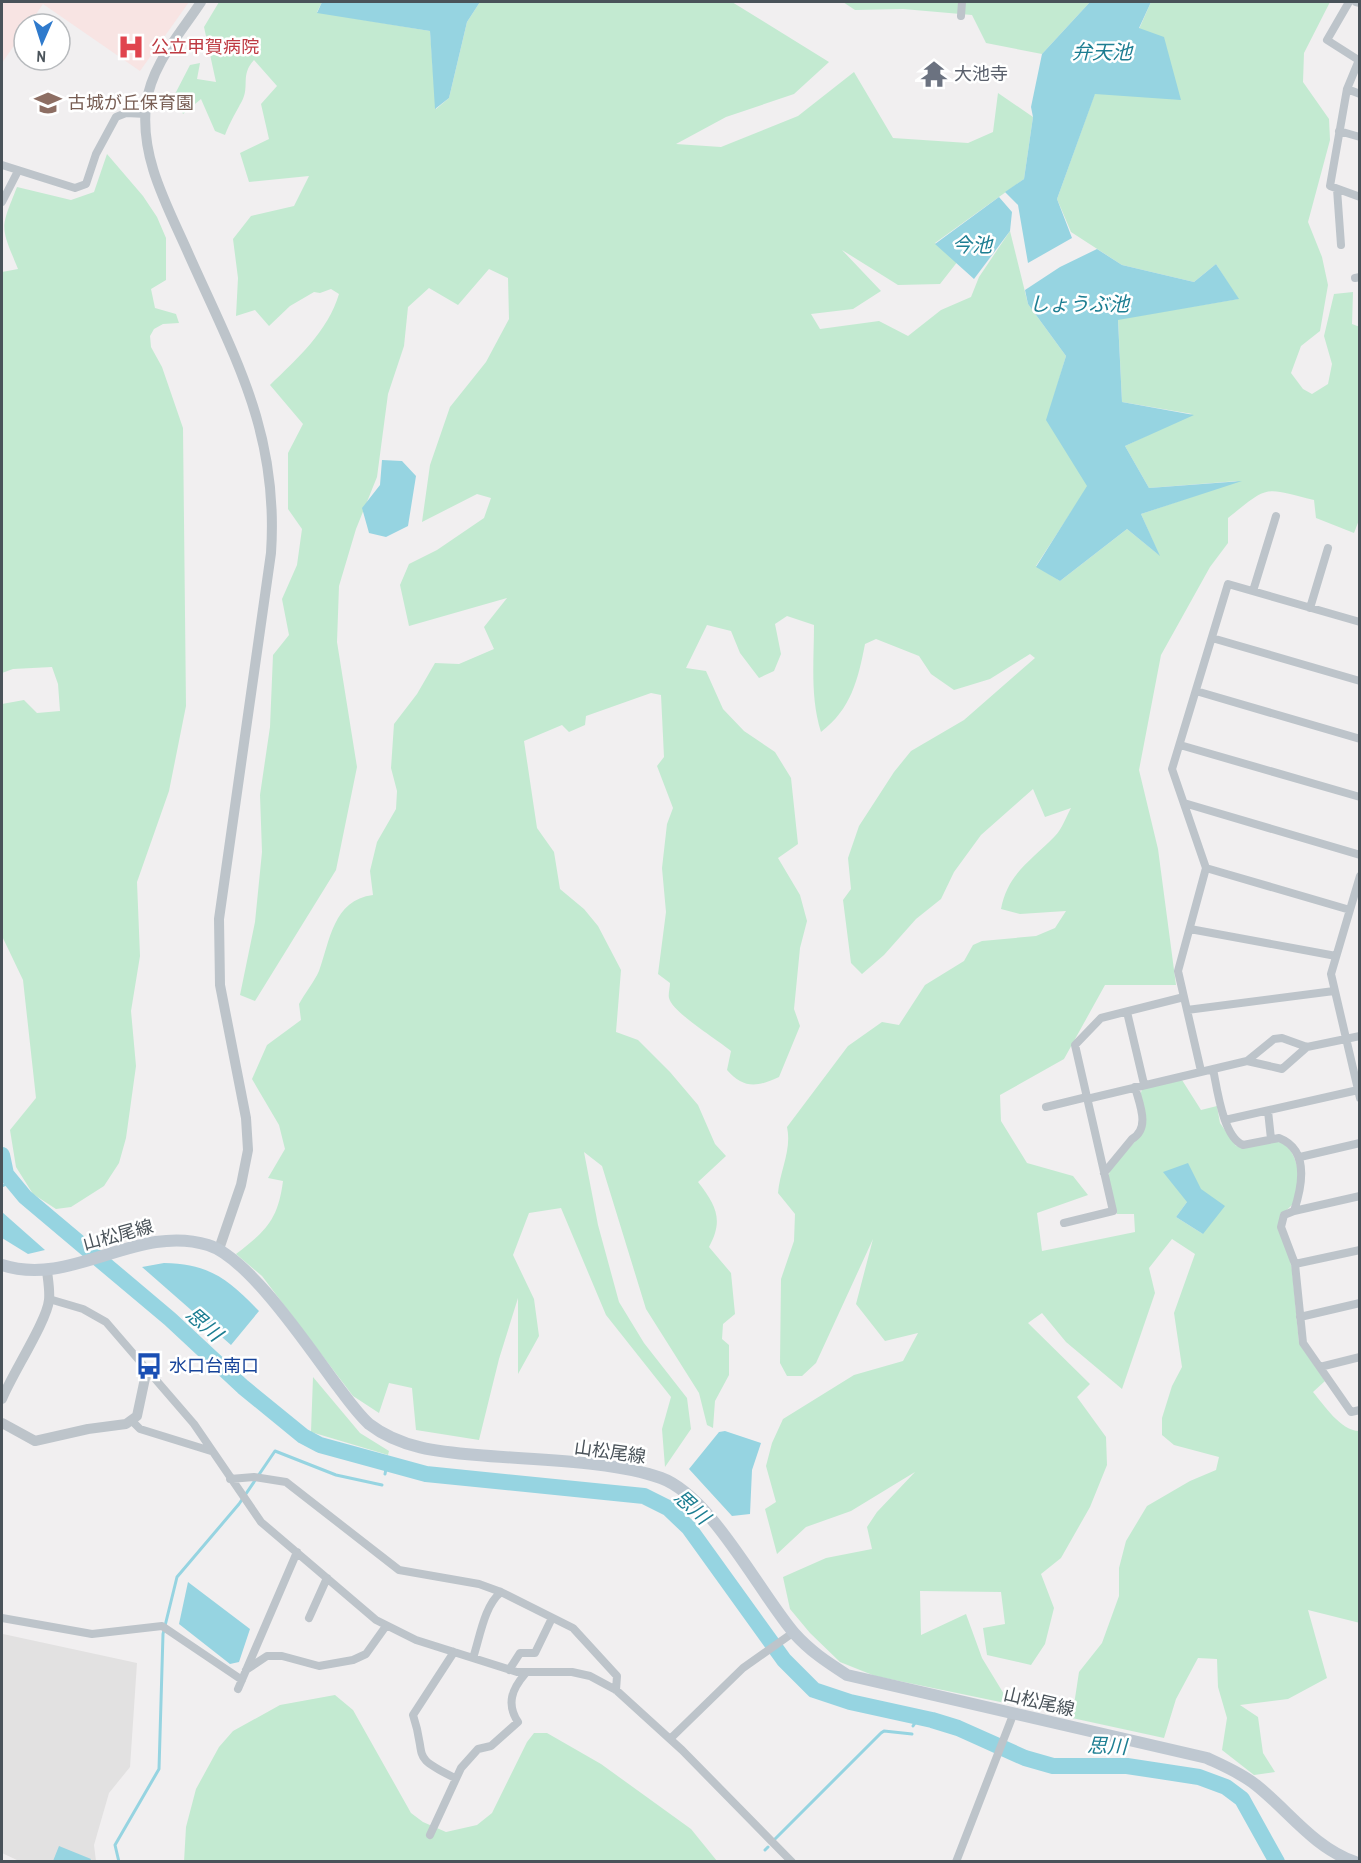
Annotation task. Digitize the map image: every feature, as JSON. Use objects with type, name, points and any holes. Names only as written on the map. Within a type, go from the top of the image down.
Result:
[{"type":"main road","name":"山松尾線","points":[[2,1265],[19,1271],[47,1271],[168,1241],[190,1241],[219,1249],[260,1284],[369,1423],[398,1441],[434,1451],[619,1468],[662,1478],[679,1488],[703,1510],[788,1635],[847,1675],[1207,1758],[1256,1784],[1317,1842],[1354,1862]]},
{"type":"street","points":[[201,2],[160,63],[148,93],[146,140],[158,185],[249,392],[263,437],[271,486],[271,553],[222,891],[218,943],[220,985],[246,1118],[248,1150],[241,1185],[219,1249]]},
{"type":"street","points":[[961,16],[962,2]]},
{"type":"street","points":[[1349,2],[1327,40],[1359,61],[1347,89],[1330,186],[1359,197]]},
{"type":"street","points":[[1347,89],[1359,94]]},
{"type":"street","points":[[2,165],[75,188],[86,184],[96,154],[116,117],[126,113],[146,114]]},
{"type":"street","points":[[1339,131],[1359,137]]},
{"type":"street","points":[[2,202],[18,171]]},
{"type":"street","points":[[1337,189],[1341,245]]},
{"type":"street","points":[[1253,591],[1276,516]]},
{"type":"street","points":[[1310,608],[1328,548]]},
{"type":"street","points":[[1201,1071],[1178,971],[1206,868],[1172,769],[1228,584],[1359,622]]},
{"type":"street","points":[[1212,638],[1359,681]]},
{"type":"street","points":[[1196,691],[1359,739]]},
{"type":"street","points":[[1180,745],[1359,797]]},
{"type":"street","points":[[1184,803],[1359,855]]},
{"type":"street","points":[[1206,868],[1350,910]]},
{"type":"street","points":[[1225,1120],[1359,1094],[1331,974],[1359,876]]},
{"type":"street","points":[[1190,929],[1336,956]]},
{"type":"street","points":[[1187,1010],[1334,992]]},
{"type":"street","points":[[1064,1223],[1113,1211],[1075,1045],[1101,1018],[1184,997]]},
{"type":"street","points":[[1104,1173],[1138,1135],[1143,1123],[1140,1085],[1127,1012]]},
{"type":"street","points":[[1247,1061],[1282,1069],[1307,1047],[1359,1036]]},
{"type":"street","points":[[1046,1107],[1247,1061],[1274,1039],[1282,1038],[1307,1047]]},
{"type":"street","points":[[1213,1069],[1225,1120],[1238,1143],[1243,1145],[1271,1139],[1285,1140],[1300,1157],[1303,1185],[1294,1211]]},
{"type":"street","points":[[1268,1111],[1271,1139]]},
{"type":"street","points":[[1300,1157],[1359,1143]]},
{"type":"street","points":[[1359,1196],[1294,1211],[1284,1215],[1281,1227],[1295,1264],[1303,1342],[1351,1412],[1359,1410]]},
{"type":"street","points":[[1295,1264],[1359,1250]]},
{"type":"street","points":[[2,1399],[11,1375],[46,1312],[49,1299],[47,1271]]},
{"type":"street","points":[[49,1299],[83,1309],[106,1322],[194,1424],[261,1522],[386,1626],[509,1670],[525,1674],[572,1672],[590,1676],[616,1690],[670,1739],[792,1862]]},
{"type":"street","points":[[1300,1317],[1359,1303]]},
{"type":"street","points":[[1320,1366],[1359,1357]]},
{"type":"street","points":[[133,1422],[147,1369]]},
{"type":"street","points":[[2,1423],[35,1441],[133,1422]]},
{"type":"street","points":[[133,1422],[140,1428],[212,1451]]},
{"type":"street","points":[[230,1479],[258,1478],[286,1482],[399,1569],[479,1584],[501,1592],[573,1628],[617,1676],[616,1690]]},
{"type":"street","points":[[2,1618],[92,1634],[165,1627],[240,1684],[297,1552]]},
{"type":"street","points":[[309,1618],[327,1578]]},
{"type":"street","points":[[473,1658],[489,1608],[494,1598],[501,1592]]},
{"type":"street","points":[[509,1670],[520,1653],[535,1653],[552,1618]]},
{"type":"street","points":[[246,1670],[267,1656],[282,1656],[319,1666],[352,1660],[366,1654],[386,1626]]},
{"type":"street","points":[[670,1739],[743,1668],[788,1635]]},
{"type":"street","points":[[454,1652],[413,1715],[421,1742],[419,1753],[423,1761],[455,1778]]},
{"type":"street","points":[[430,1835],[455,1778],[470,1756],[478,1749],[491,1746],[518,1722],[512,1708],[511,1697],[513,1690],[525,1674]]},
{"type":"street","points":[[956,1862],[1013,1715]]},
{"type":"shaded area","name":"公立甲賀病院","points":[[2,2],[189,2],[140,71],[72,24],[72,12],[55,12],[43,4],[37,12],[12,12],[12,48],[2,63]]},
{"type":"shaded area","points":[[3,1634],[137,1663],[130,1767],[109,1793],[94,1845],[96,1861],[19,1861],[2,1853]]},
{"type":"green space","points":[[219,2],[322,2],[317,12],[430,31],[436,109],[449,98],[467,22],[480,2],[732,2],[829,62],[794,94],[726,117],[676,144],[721,147],[798,116],[854,72],[893,138],[968,143],[993,132],[998,93],[1033,117],[1024,179],[935,243],[958,261],[940,284],[898,285],[842,250],[881,291],[853,309],[811,314],[820,329],[879,321],[908,336],[941,310],[971,297],[979,277],[1010,231],[1028,304],[1066,356],[1047,420],[1088,486],[1036,566],[1060,581],[1127,529],[1159,555],[1141,514],[1238,481],[1149,488],[1125,446],[1192,414],[1122,402],[1118,319],[1238,299],[1216,264],[1194,282],[1122,265],[1071,232],[1057,199],[1095,93],[1139,29],[1151,2],[1330,2],[1304,53],[1303,82],[1329,119],[1330,140],[1308,222],[1322,257],[1328,285],[1320,331],[1301,346],[1291,373],[1303,389],[1312,394],[1328,384],[1332,364],[1324,336],[1334,294],[1353,292],[1352,324],[1360,327],[1359,520],[1354,533],[1316,518],[1314,500],[1275,491],[1260,494],[1228,518],[1228,543],[1210,567],[1161,655],[1139,770],[1158,849],[1176,985],[1105,985],[1064,1059],[1000,1095],[1001,1121],[1027,1163],[1073,1176],[1088,1195],[1037,1213],[1042,1251],[1135,1232],[1134,1214],[1117,1214],[1108,1179],[1110,1170],[1144,1131],[1142,1089],[1182,1080],[1201,1110],[1217,1106],[1220,1123],[1236,1146],[1278,1142],[1288,1148],[1293,1155],[1298,1173],[1298,1192],[1291,1206],[1280,1214],[1292,1270],[1299,1343],[1325,1381],[1313,1392],[1339,1422],[1352,1430],[1359,1431],[1360,1623],[1308,1610],[1327,1678],[1288,1699],[1240,1705],[1258,1717],[1263,1753],[1275,1772],[1254,1775],[1222,1750],[1227,1718],[1218,1687],[1217,1659],[1198,1658],[1176,1699],[1164,1738],[1072,1718],[1079,1672],[1102,1643],[1119,1596],[1119,1568],[1126,1541],[1147,1506],[1190,1481],[1216,1470],[1219,1457],[1174,1445],[1162,1435],[1162,1418],[1172,1386],[1182,1367],[1174,1313],[1195,1254],[1172,1239],[1149,1268],[1155,1293],[1122,1389],[1066,1342],[1042,1313],[1028,1323],[1090,1384],[1077,1397],[1106,1437],[1107,1465],[1090,1507],[1061,1558],[1041,1574],[1054,1608],[1045,1644],[1031,1665],[987,1655],[983,1628],[1005,1624],[1001,1592],[920,1591],[921,1635],[966,1614],[982,1658],[1010,1704],[875,1676],[840,1662],[810,1633],[790,1609],[783,1577],[826,1558],[872,1549],[867,1527],[877,1512],[915,1472],[851,1511],[806,1527],[777,1554],[765,1509],[776,1502],[766,1466],[772,1443],[783,1419],[854,1375],[903,1361],[918,1333],[885,1341],[856,1304],[873,1239],[816,1363],[802,1376],[787,1376],[780,1363],[781,1279],[794,1241],[795,1214],[778,1193],[787,1152],[787,1127],[848,1046],[882,1022],[899,1025],[925,985],[964,961],[973,945],[982,941],[1036,936],[1055,928],[1066,911],[1020,914],[1001,909],[1004,897],[1015,877],[1057,833],[1071,808],[1045,817],[1033,789],[981,835],[954,872],[941,899],[916,919],[884,955],[862,974],[851,963],[843,900],[851,889],[848,858],[859,826],[894,772],[911,751],[964,720],[1035,658],[1030,654],[990,679],[954,690],[931,674],[919,656],[876,639],[865,644],[856,682],[846,704],[840,714],[821,732],[814,692],[814,625],[787,616],[775,624],[781,654],[774,671],[759,678],[740,653],[731,631],[707,625],[686,668],[706,671],[723,709],[744,731],[775,752],[791,778],[798,844],[778,858],[800,895],[807,921],[800,948],[794,1009],[800,1026],[779,1077],[764,1083],[751,1084],[739,1081],[727,1070],[731,1051],[678,1011],[669,998],[670,983],[658,974],[666,912],[662,868],[667,824],[673,808],[657,766],[664,757],[661,695],[651,693],[586,716],[585,725],[569,732],[562,725],[524,741],[537,828],[554,852],[560,889],[584,909],[598,926],[621,970],[616,1032],[638,1040],[670,1072],[698,1105],[715,1144],[726,1156],[698,1182],[716,1213],[716,1229],[709,1247],[731,1273],[735,1314],[723,1324],[722,1339],[729,1345],[729,1375],[715,1401],[713,1428],[707,1425],[699,1393],[646,1309],[602,1166],[584,1152],[598,1225],[619,1302],[644,1343],[687,1398],[691,1429],[665,1467],[662,1429],[671,1397],[606,1315],[561,1208],[529,1213],[513,1255],[534,1299],[539,1336],[518,1374],[518,1298],[499,1359],[479,1440],[416,1430],[412,1388],[389,1383],[379,1413],[353,1396],[262,1276],[236,1254],[269,1224],[278,1206],[283,1181],[268,1178],[285,1149],[279,1125],[252,1079],[267,1045],[301,1020],[299,1004],[319,971],[330,935],[341,913],[360,898],[373,895],[370,871],[377,842],[396,809],[397,791],[391,768],[394,724],[417,694],[435,663],[459,664],[494,649],[484,627],[507,598],[409,626],[400,585],[409,564],[437,550],[484,518],[491,498],[477,494],[422,522],[430,465],[450,407],[486,362],[509,319],[508,278],[489,269],[458,305],[429,288],[408,307],[404,346],[388,394],[377,477],[356,529],[339,586],[337,642],[357,767],[336,870],[255,1001],[240,995],[255,922],[262,852],[260,795],[270,727],[273,655],[289,635],[282,599],[297,565],[302,529],[288,509],[288,453],[303,424],[270,385],[310,344],[327,320],[339,294],[331,289],[320,293],[314,292],[290,306],[269,326],[255,310],[236,316],[238,278],[233,239],[251,216],[294,206],[309,176],[249,182],[240,153],[269,139],[261,104],[277,86],[254,60],[247,71],[244,96],[225,135],[215,131],[201,99],[183,114],[175,94],[190,65],[200,63],[197,79],[216,82],[204,27]],"holes":[[[1187,1202],[1203,1234],[1176,1217]]]},
{"type":"green space","points":[[843,2],[1090,2],[1042,54],[986,43],[972,15],[903,9],[855,10]]},
{"type":"green space","points":[[107,154],[143,196],[157,217],[166,238],[166,280],[151,289],[155,308],[176,314],[179,323],[163,324],[154,329],[150,336],[151,347],[162,367],[183,428],[186,706],[169,791],[137,882],[140,956],[131,1011],[136,1066],[126,1138],[119,1163],[104,1186],[71,1207],[56,1209],[33,1194],[16,1167],[10,1130],[36,1098],[23,980],[2,936],[2,704],[24,700],[37,713],[60,711],[58,684],[52,667],[13,669],[2,673],[2,272],[18,269],[4,228],[7,212],[17,187],[71,200],[94,192]]},
{"type":"green space","points":[[313,1377],[360,1433],[389,1451],[388,1455],[311,1432]]},
{"type":"green space","points":[[335,1695],[353,1710],[411,1813],[423,1822],[446,1832],[477,1825],[492,1813],[527,1742],[534,1733],[547,1733],[601,1764],[691,1829],[717,1861],[184,1862],[186,1827],[196,1789],[219,1747],[233,1731],[280,1705]]},
{"type":"water","points":[[322,2],[480,2],[467,22],[449,98],[435,109],[430,31],[317,13]]},
{"type":"water","name":"弁天池","points":[[1090,2],[1151,2],[1139,28],[1164,37],[1181,100],[1095,94],[1057,199],[1072,238],[1028,263],[1018,205],[1005,192],[1024,179],[1033,117],[1031,107],[1042,54]]},
{"type":"water","name":"今池","points":[[999,197],[1012,212],[1010,231],[974,279],[935,244]]},
{"type":"water","name":"しょうぶ池","points":[[1097,249],[1122,265],[1194,282],[1216,264],[1239,299],[1118,320],[1122,402],[1194,415],[1125,446],[1149,488],[1242,481],[1141,514],[1160,556],[1127,529],[1060,581],[1036,567],[1087,486],[1046,420],[1066,356],[1028,304],[1025,290],[1060,267]]},
{"type":"water","points":[[382,460],[402,461],[416,476],[408,526],[386,537],[369,533],[362,508],[380,485]]},
{"type":"water","points":[[1188,1163],[1201,1189],[1225,1206],[1203,1234],[1176,1217],[1187,1202],[1163,1172]]},
{"type":"water","points":[[2,1212],[45,1250],[28,1254],[2,1238]]},
{"type":"water","points":[[164,1263],[194,1266],[217,1275],[238,1290],[259,1311],[231,1345],[142,1267]]},
{"type":"water","points":[[725,1431],[761,1443],[752,1470],[750,1514],[732,1516],[689,1469],[719,1432]]},
{"type":"water","points":[[188,1582],[250,1629],[239,1662],[230,1664],[179,1624]]},
{"type":"water","points":[[59,1846],[91,1859],[90,1861],[53,1861]]},
{"type":"waterway","name":"思川","points":[[2,1155],[6,1174],[25,1197],[170,1319],[243,1387],[303,1436],[320,1445],[426,1474],[644,1496],[668,1508],[689,1528],[784,1660],[814,1690],[850,1702],[958,1728],[1025,1758],[1053,1766],[1127,1766],[1199,1777],[1226,1787],[1242,1799],[1277,1862]]},
{"type":"waterway","points":[[2,1186],[11,1182]]},
{"type":"waterway","points":[[119,1862],[115,1845],[159,1769],[163,1634],[177,1577],[239,1504],[275,1451],[336,1475],[382,1485]]},
{"type":"waterway","points":[[385,1474],[387,1464]]},
{"type":"waterway","points":[[913,1726],[919,1717]]},
{"type":"waterway","points":[[775,1839],[881,1733],[884,1731],[912,1734]]},
{"type":"waterway","points":[[765,1850],[768,1847]]},
{"type":"place","name":"公立甲賀病院","points":[[131,47]]},
{"type":"place","name":"大池寺","points":[[934,74]]},
{"type":"place","name":"古城が丘保育園","points":[[48,103]]},
{"type":"place","name":"水口台南口","points":[[149,1366]]}]
